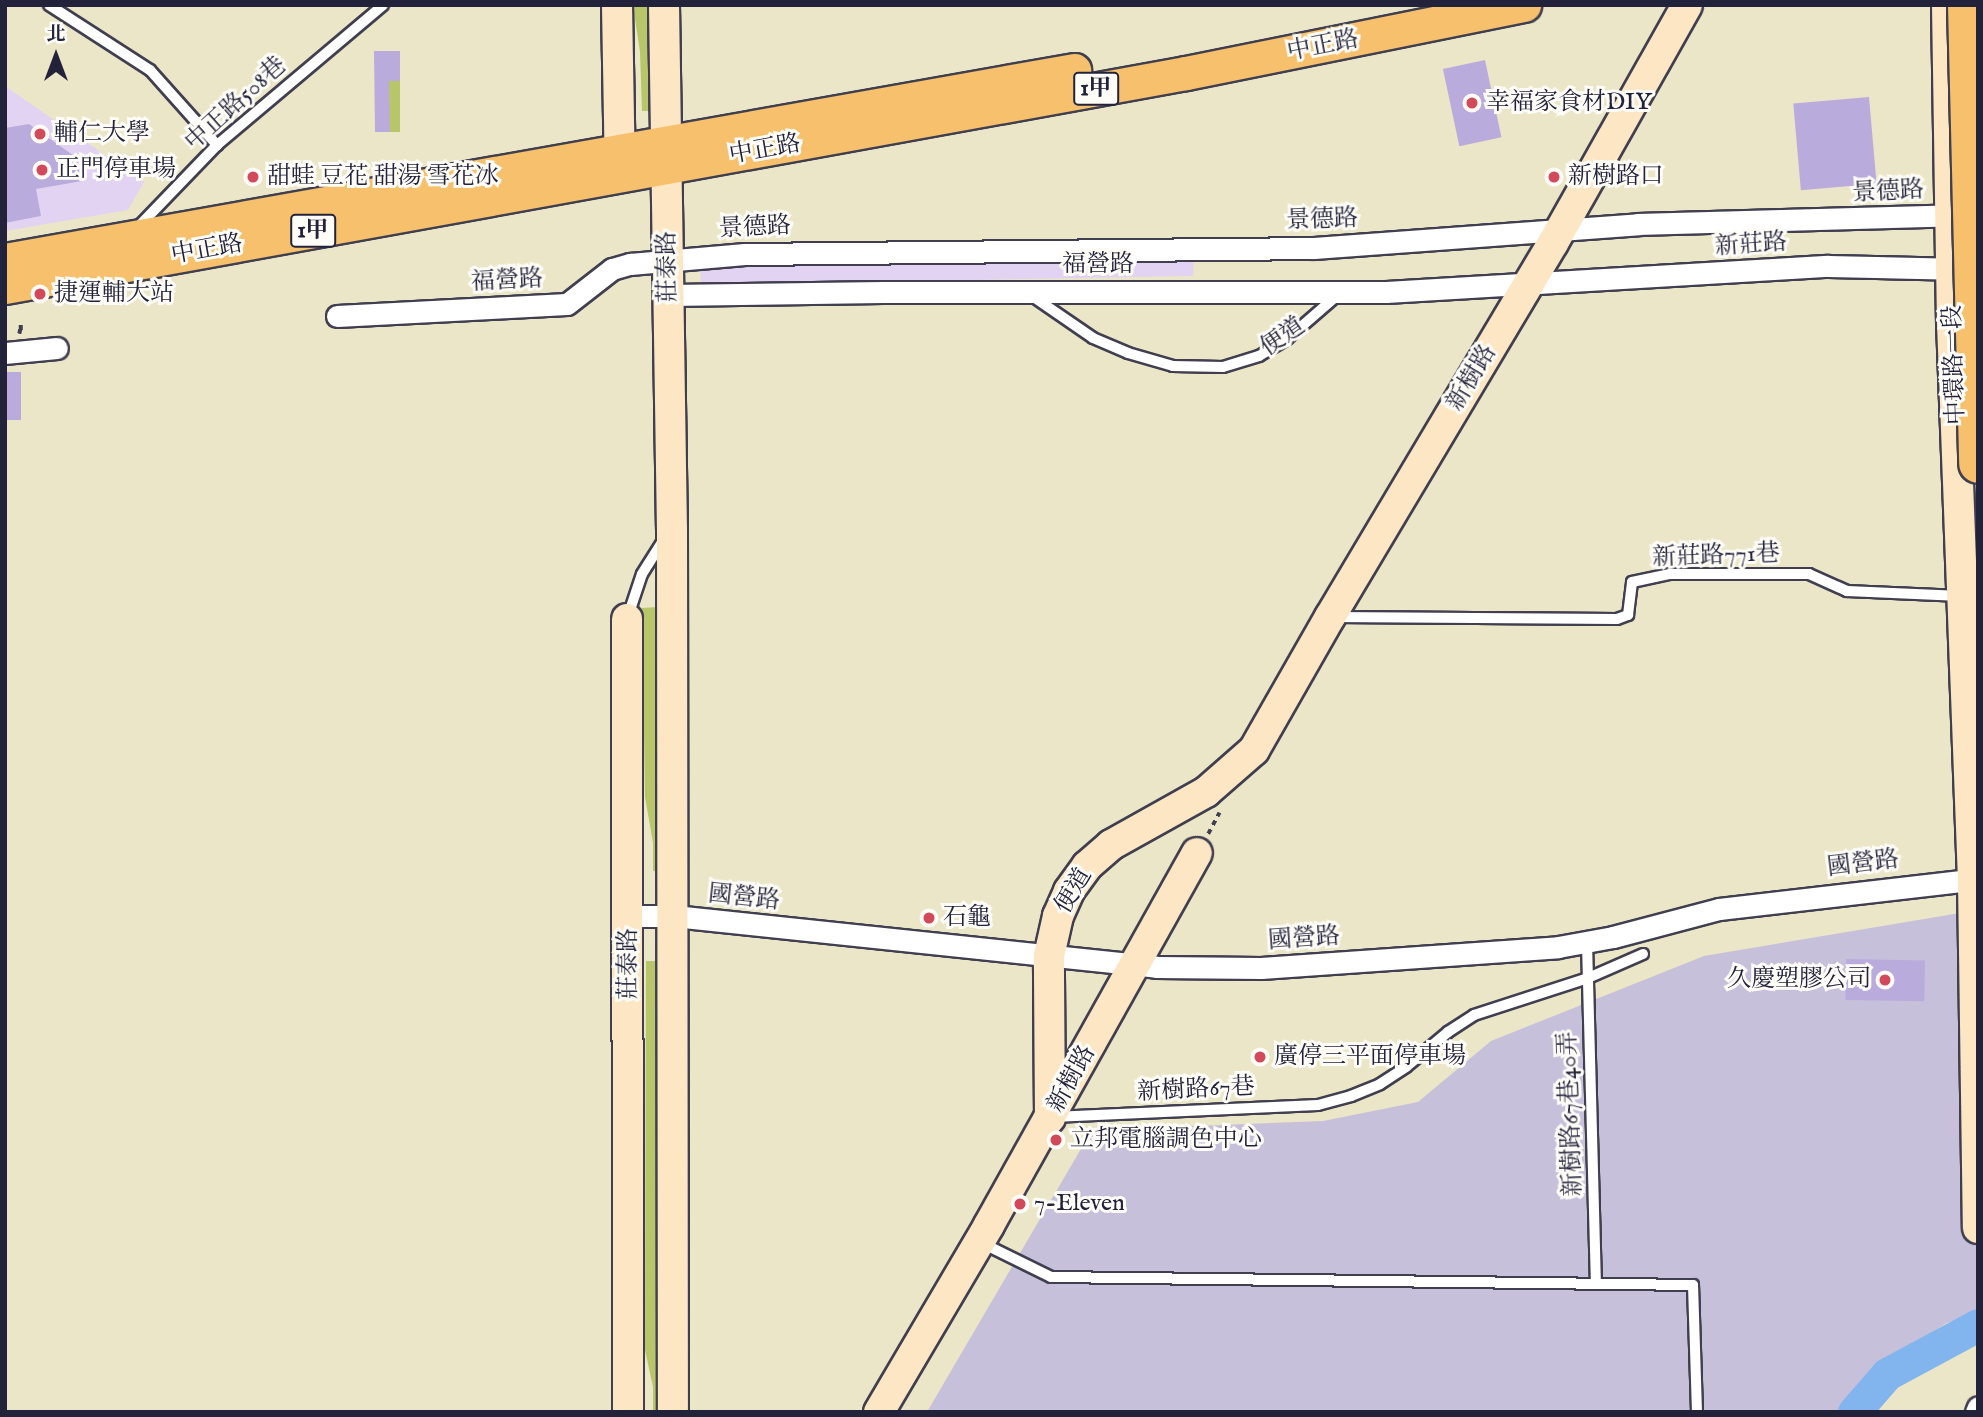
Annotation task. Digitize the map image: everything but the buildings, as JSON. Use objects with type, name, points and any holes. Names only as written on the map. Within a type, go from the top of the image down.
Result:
[{"type":"highway","points":[[1967,5],[1978,464]]},
{"type":"main road","name":"中正路","points":[[5,287],[1406,5]]},
{"type":"main road","name":"中正路","points":[[667,154],[1209,68],[1524,5]]},
{"type":"main road","name":"中正路","points":[[5,260],[620,164]]},
{"type":"street","points":[[617,5],[620,164]]},
{"type":"street","name":"莊泰路","points":[[664,5],[672,528],[673,1412]]},
{"type":"street","name":"新樹路","points":[[1254,750],[1561,229],[1687,5]]},
{"type":"street","name":"中環路一段","points":[[1947,5],[1965,215],[1965,269],[1952,323],[1959,499],[1970,596],[1976,879],[1974,922],[1978,1228]]},
{"type":"street","name":"景德路","points":[[668,262],[791,252],[1314,248],[1561,229],[1965,215]]},
{"type":"street","name":"福營路","points":[[337,316],[567,304],[612,269],[630,264],[668,262]]},
{"type":"street","name":"新莊路","points":[[1528,285],[1828,266],[1965,269]]},
{"type":"street","name":"福營路","points":[[669,295],[1026,291],[1341,292],[1528,285]]},
{"type":"street","points":[[5,353],[57,348]]},
{"type":"street","points":[[1959,499],[1967,525],[1978,538]]},
{"type":"street","name":"莊泰路","points":[[627,619],[628,1412]]},
{"type":"street","name":"便道","points":[[1067,1051],[1049,956],[1058,916],[1069,891],[1087,866],[1111,845],[1206,792],[1254,750]]},
{"type":"street","name":"新樹路","points":[[879,1412],[1050,1118],[1067,1051],[1134,965],[1197,853]]},
{"type":"street","name":"國營路","points":[[629,916],[674,916],[1134,965],[1261,968],[1532,950],[1587,943],[1719,909],[1976,879]]},
{"type":"lane","points":[[49,5],[150,70],[217,145]]},
{"type":"lane","name":"中正路508巷","points":[[122,240],[156,212],[217,145],[383,5]]},
{"type":"lane","name":"便道","points":[[1026,291],[1093,338],[1128,353],[1173,366],[1223,367],[1259,356],[1287,339],[1341,292]]},
{"type":"lane","name":"莊泰路","points":[[627,619],[642,574],[672,528]]},
{"type":"lane","name":"新莊路771巷","points":[[1330,617],[1617,619],[1628,615],[1632,582],[1670,574],[1809,574],[1847,591],[1970,596]]},
{"type":"lane","name":"新樹路67巷40弄","points":[[1587,943],[1597,1284]]},
{"type":"lane","name":"新樹路67巷","points":[[1050,1118],[1318,1105],[1380,1084],[1474,1015],[1588,978],[1643,954]]},
{"type":"lane","points":[[979,1242],[1051,1277],[1693,1285],[1698,1412]]},
{"type":"shaded area","name":"輔仁大學","points":[[5,86],[144,182],[128,210],[5,231]]},
{"type":"shaded area","points":[[1194,259],[1193,276],[701,285],[700,265]]},
{"type":"shaded area","points":[[1978,910],[1978,1311],[1945,1324],[1901,1353],[1845,1412],[927,1412],[1092,1130],[1323,1121],[1418,1102],[1491,1041],[1704,956]]},
{"type":"green space","points":[[633,5],[647,5],[649,111],[642,111],[640,52]]},
{"type":"green space","points":[[389,81],[400,81],[400,132],[389,132]]},
{"type":"green space","points":[[658,607],[660,871],[653,871],[653,843],[645,797],[642,608]]},
{"type":"green space","points":[[646,961],[661,961],[660,1412],[653,1412],[653,1387],[645,1350]]},
{"type":"waterway","points":[[1854,1412],[1887,1374],[1978,1325]]},
{"type":"place","name":"幸福家食材DIY","points":[[1472,103]]},
{"type":"place","name":"輔仁大學","points":[[40,134]]},
{"type":"place","name":"正門停車場","points":[[42,170]]},
{"type":"place","name":"甜蛙 豆花 甜湯 雪花冰","points":[[253,177]]},
{"type":"place","name":"新樹路口","points":[[1554,177]]},
{"type":"place","name":"捷運輔大站","points":[[40,294]]},
{"type":"place","name":"石龜","points":[[929,918]]},
{"type":"place","name":"久慶塑膠公司","points":[[1885,980]]},
{"type":"place","name":"廣停三平面停車場","points":[[1260,1057]]},
{"type":"place","name":"立邦電腦調色中心","points":[[1056,1140]]},
{"type":"place","name":"7-Eleven","points":[[1020,1204]]}]
